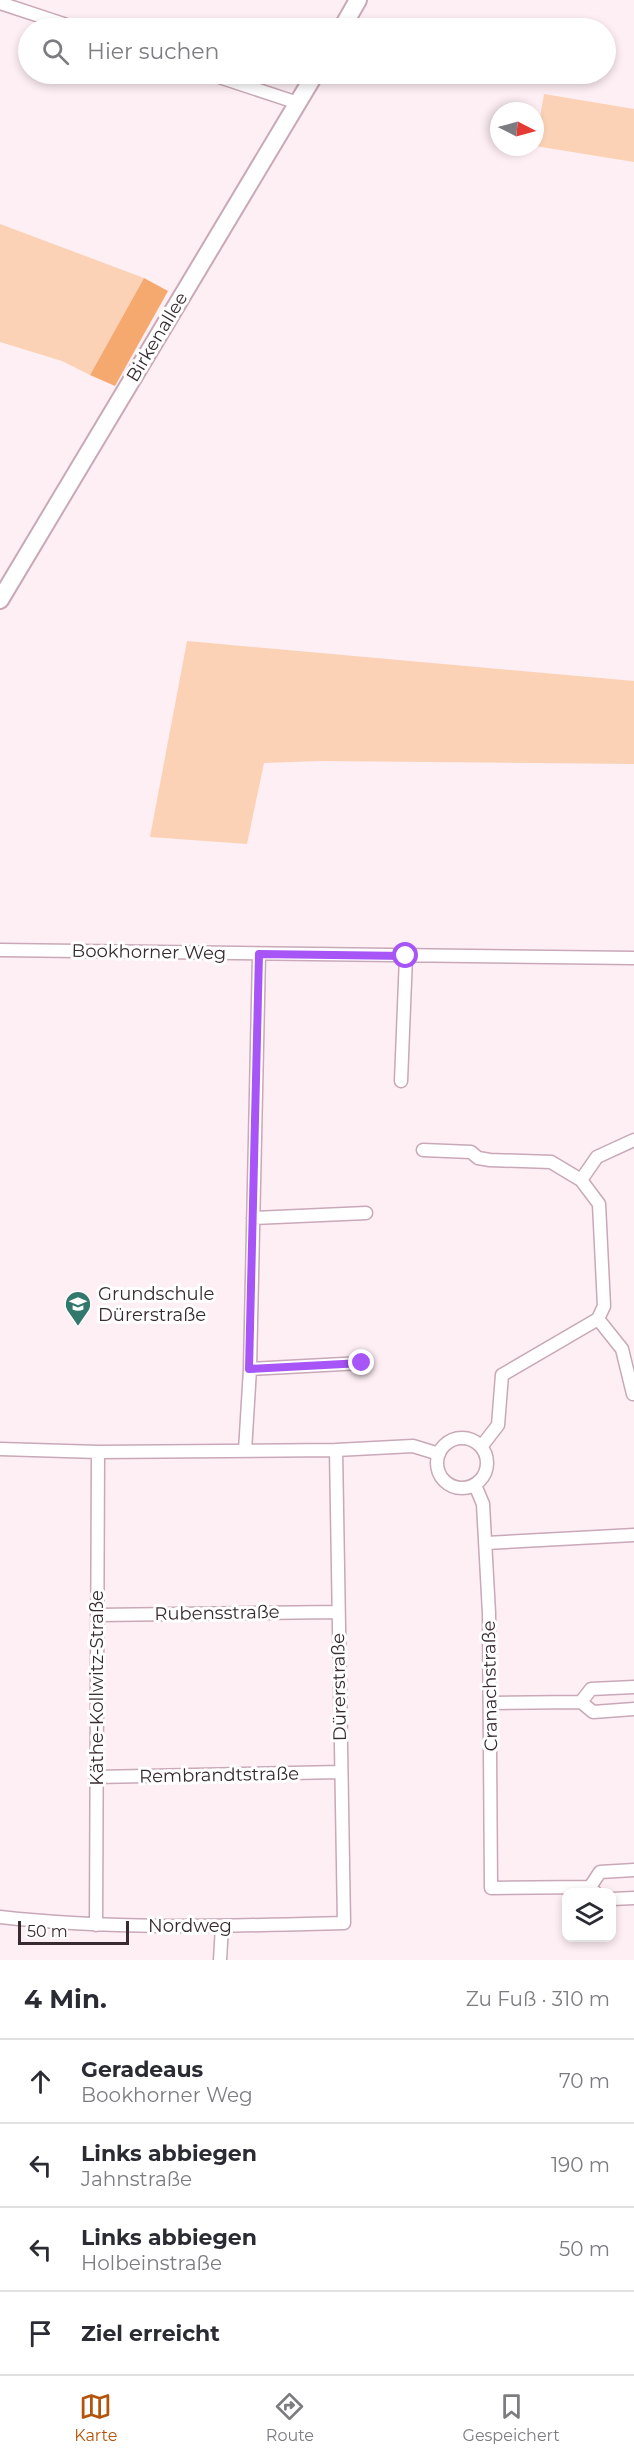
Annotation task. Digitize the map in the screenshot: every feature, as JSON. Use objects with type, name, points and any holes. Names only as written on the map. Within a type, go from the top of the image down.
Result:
[{"type":"street","points":[[348,18],[358,0]]},
{"type":"street","points":[[0,3],[46,18]]},
{"type":"street","points":[[240,84],[297,103]]},
{"type":"street","name":"Birkenallee","points":[[0,600],[309,84]]},
{"type":"street","name":"Bookhorner Weg","points":[[0,950],[634,958]]},
{"type":"street","points":[[245,1451],[259,954]]},
{"type":"street","points":[[401,1081],[406,956]]},
{"type":"street","points":[[581,1179],[597,1157],[634,1140]]},
{"type":"street","points":[[423,1150],[471,1152],[478,1158],[490,1160],[552,1162],[581,1179],[599,1204],[604,1306],[598,1319],[502,1375],[498,1425],[481,1447]]},
{"type":"street","points":[[253,1218],[366,1213]]},
{"type":"street","points":[[598,1319],[622,1349],[633,1394]]},
{"type":"street","points":[[249,1369],[362,1363]]},
{"type":"street","points":[[454,1439],[469,1439],[481,1447],[486,1454],[486,1472],[475,1485],[466,1488],[449,1485],[438,1472],[439,1454],[454,1439]]},
{"type":"street","points":[[0,1449],[98,1452],[245,1451],[413,1446],[439,1454]]},
{"type":"street","name":"Dürerstraße","points":[[336,1450],[344,1923]]},
{"type":"street","name":"Käthe-Kollwitz-Straße","points":[[96,1925],[98,1452]]},
{"type":"street","name":"Cranachstraße","points":[[475,1485],[483,1504],[486,1544],[491,1888],[562,1889]]},
{"type":"street","points":[[486,1544],[634,1535]]},
{"type":"street","name":"Rubensstraße","points":[[97,1615],[337,1612]]},
{"type":"street","points":[[581,1702],[591,1689],[634,1687]]},
{"type":"street","points":[[490,1703],[581,1702],[593,1712],[634,1709]]},
{"type":"street","name":"Rembrandtstraße","points":[[96,1777],[341,1772]]},
{"type":"street","points":[[593,1888],[600,1872],[634,1870]]},
{"type":"street","points":[[616,1899],[634,1898]]},
{"type":"street","name":"Nordweg","points":[[0,1917],[96,1925],[222,1926],[344,1923]]},
{"type":"street","points":[[220,1960],[222,1926]]},
{"type":"shaded area","points":[[544,94],[634,109],[634,162],[544,147]]},
{"type":"shaded area","points":[[0,224],[144,278],[90,375],[62,361],[0,342]]},
{"type":"shaded area","points":[[144,278],[168,291],[115,386],[90,375]]},
{"type":"shaded area","points":[[187,641],[634,681],[634,764],[320,761],[264,763],[247,844],[150,837]]},
{"type":"place","name":"Grundschule Dürerstraße","points":[[78,1327]]},
{"type":"route","points":[[362,1363],[249,1369],[259,954],[406,956]]}]
